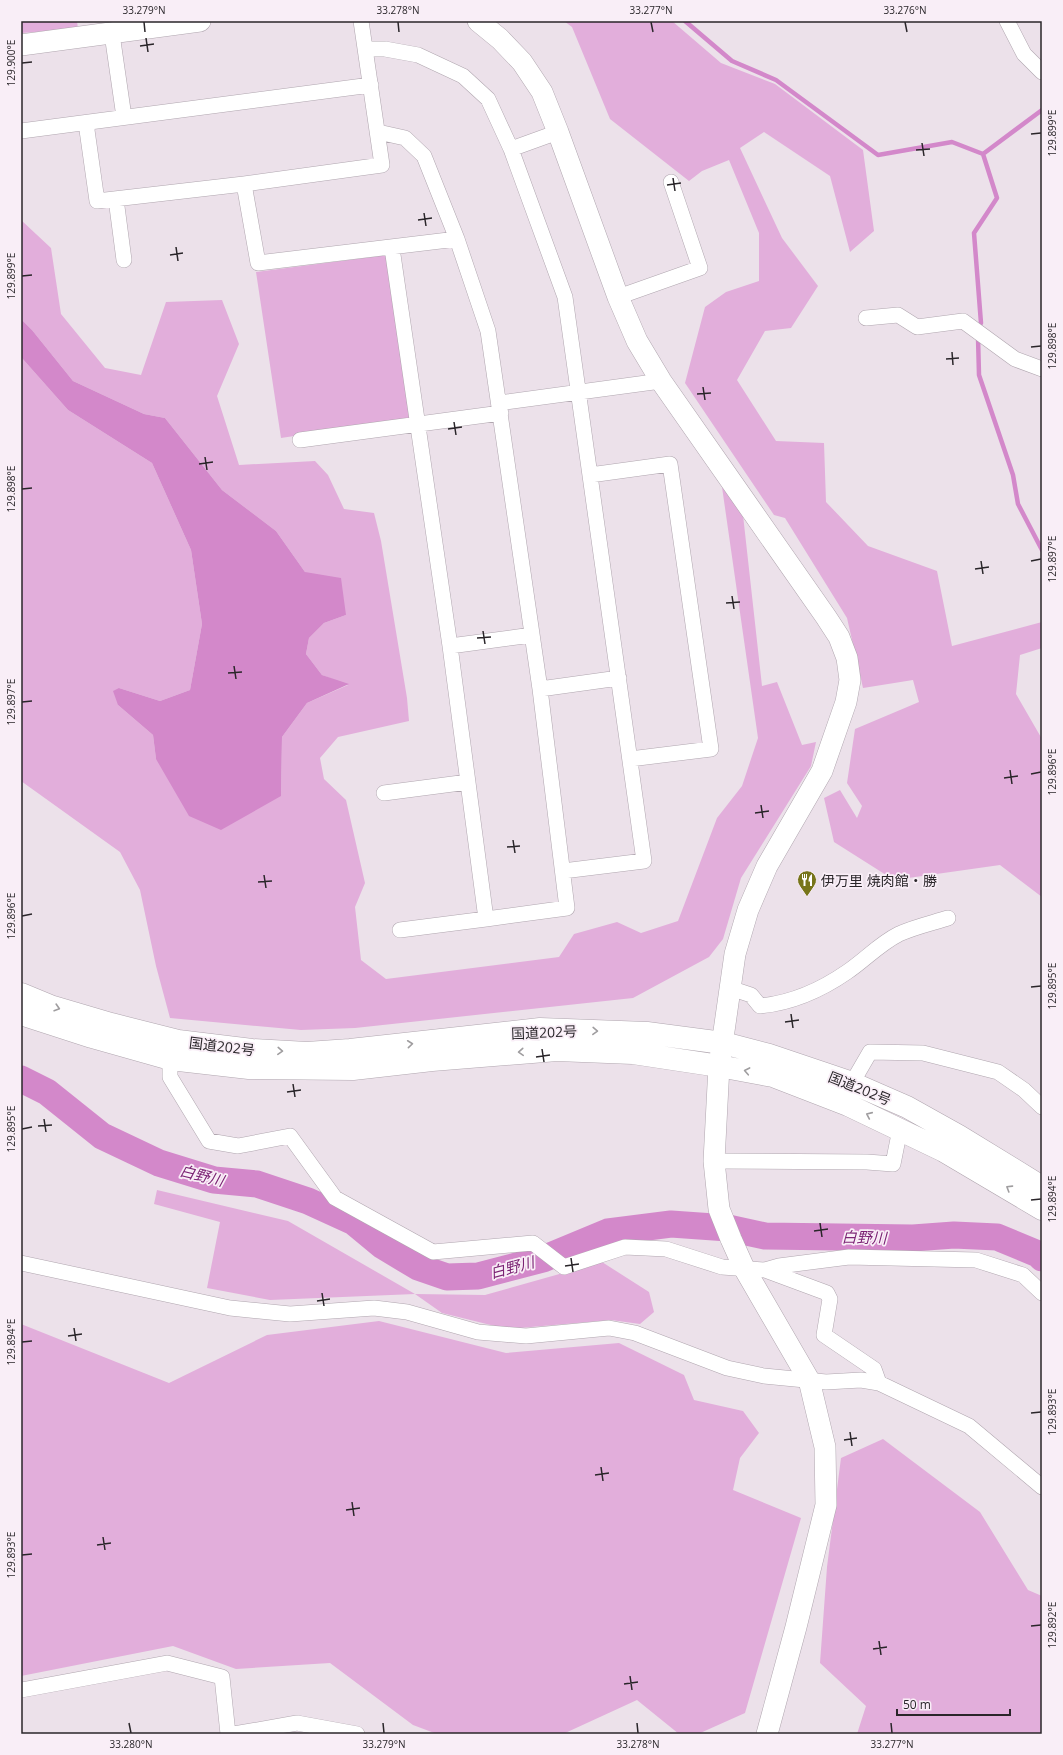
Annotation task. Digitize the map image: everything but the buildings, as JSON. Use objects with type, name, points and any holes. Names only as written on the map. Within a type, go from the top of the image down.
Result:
[{"type":"highway","name":"国道202号","points":[[21,994],[50,1006],[111,1024],[178,1041],[252,1050],[307,1053],[350,1050],[540,1029],[647,1034],[723,1043],[769,1055],[852,1083],[906,1107],[959,1136],[1042,1187]]},
{"type":"highway","name":"国道202号","points":[[21,1014],[92,1037],[170,1059],[249,1068],[353,1069],[432,1060],[557,1050],[633,1053],[720,1066],[773,1076],[848,1105],[900,1129],[950,1154],[1042,1209]]},
{"type":"street","points":[[21,45],[112,34],[197,21]]},
{"type":"street","points":[[86,123],[96,201],[244,184],[382,164],[362,21]]},
{"type":"street","points":[[478,21],[500,39],[522,62],[542,92],[618,298],[637,341],[661,381],[839,636],[847,658],[850,680],[846,702],[839,727],[822,771],[767,866],[748,910],[735,954],[720,1066],[714,1161],[720,1208],[744,1268],[809,1380],[825,1447],[826,1505],[796,1627],[767,1734]]},
{"type":"street","points":[[1007,21],[1024,54],[1042,72]]},
{"type":"street","points":[[112,34],[124,117]]},
{"type":"street","points":[[366,49],[385,49],[418,55],[463,76],[488,99],[511,149],[564,297],[644,861],[563,871]]},
{"type":"street","points":[[21,131],[370,85]]},
{"type":"street","points":[[378,132],[405,138],[424,156],[457,239],[488,331],[540,688],[567,908],[400,930]]},
{"type":"street","points":[[511,149],[558,132]]},
{"type":"street","points":[[618,298],[700,268],[671,182]]},
{"type":"street","points":[[244,184],[258,263],[457,239]]},
{"type":"street","points":[[116,199],[124,260]]},
{"type":"street","points":[[392,248],[450,646],[486,919]]},
{"type":"street","points":[[866,318],[898,315],[917,327],[963,321],[1015,359],[1042,369]]},
{"type":"street","points":[[300,440],[418,424],[578,393],[661,381]]},
{"type":"street","points":[[590,475],[670,464],[709,733],[711,749],[630,759]]},
{"type":"street","points":[[450,646],[532,635]]},
{"type":"street","points":[[540,688],[619,678]]},
{"type":"street","points":[[384,793],[468,782]]},
{"type":"street","points":[[730,988],[751,995],[760,1006],[780,1004],[813,992],[847,972],[877,947],[899,934],[948,918]]},
{"type":"street","points":[[852,1083],[870,1052],[923,1053],[998,1072],[1024,1090],[1042,1107]]},
{"type":"street","points":[[170,1059],[170,1077],[209,1141],[238,1146],[290,1136],[335,1198],[433,1252],[533,1243],[564,1267],[625,1247],[666,1249],[722,1267],[765,1270],[827,1293],[830,1299],[824,1334],[874,1369],[879,1384]]},
{"type":"street","points":[[714,1161],[867,1162],[893,1164],[900,1129]]},
{"type":"street","points":[[765,1270],[779,1266],[849,1257],[976,1260],[1023,1275],[1042,1293]]},
{"type":"street","points":[[21,1263],[230,1308],[290,1314],[374,1308],[407,1312],[478,1332],[526,1336],[609,1328],[635,1333],[727,1368],[764,1376],[826,1382],[861,1380],[879,1384],[969,1426],[1042,1487]]},
{"type":"street","points":[[21,1690],[167,1663],[222,1677],[228,1734]]},
{"type":"street","points":[[234,1734],[297,1723],[336,1732],[357,1734]]},
{"type":"shaded area","points":[[21,21],[77,21],[78,29],[21,33]]},
{"type":"shaded area","points":[[564,21],[672,21],[721,63],[775,84],[863,150],[874,231],[850,252],[830,176],[764,132],[740,148],[782,238],[818,286],[791,328],[765,331],[737,380],[776,441],[824,443],[826,502],[868,546],[937,571],[952,646],[1042,622],[1042,648],[1020,655],[1016,694],[1042,739],[1042,897],[1000,865],[894,880],[834,842],[824,798],[840,790],[857,818],[862,806],[847,783],[855,729],[919,702],[913,680],[863,688],[847,618],[785,518],[774,515],[685,383],[705,307],[726,292],[759,281],[759,233],[729,160],[702,171],[689,181],[610,119],[572,27]]},
{"type":"shaded area","points":[[21,220],[51,248],[61,314],[105,368],[141,375],[166,302],[222,300],[239,344],[217,396],[239,465],[315,461],[328,475],[344,509],[374,513],[381,541],[407,698],[409,721],[338,737],[320,758],[324,779],[346,800],[365,883],[355,907],[361,960],[386,979],[559,957],[574,934],[617,922],[641,933],[678,921],[717,818],[742,786],[758,738],[722,487],[743,515],[762,686],[777,682],[802,745],[816,742],[811,766],[741,878],[723,939],[709,957],[633,998],[355,1028],[301,1030],[170,1018],[156,966],[140,890],[120,852],[21,781],[21,357],[68,410],[152,463],[191,550],[202,624],[190,690],[160,701],[119,688],[118,705],[153,735],[156,759],[281,796],[282,737],[307,703],[348,685],[322,675],[306,654],[309,638],[324,623],[346,615],[305,572],[276,531],[222,490],[165,418],[144,414],[73,381],[32,330],[21,319]]},
{"type":"shaded area","points":[[387,255],[412,418],[281,438],[256,272]]},
{"type":"shaded area","points":[[21,319],[32,330],[73,381],[144,414],[165,418],[222,490],[276,531],[305,572],[341,578],[346,615],[324,623],[309,638],[306,654],[322,675],[349,684],[307,703],[282,737],[281,796],[221,830],[189,816],[156,759],[153,735],[118,705],[113,691],[119,688],[160,701],[190,690],[202,624],[191,550],[152,463],[68,410],[21,357]]},
{"type":"shaded area","points":[[157,1190],[288,1221],[415,1294],[270,1300],[207,1288],[220,1222],[154,1204]]},
{"type":"shaded area","points":[[602,1262],[649,1292],[654,1312],[640,1324],[611,1320],[507,1329],[442,1313],[415,1294],[485,1295]]},
{"type":"shaded area","points":[[379,1321],[506,1353],[619,1343],[684,1375],[694,1400],[743,1411],[759,1433],[740,1458],[733,1490],[801,1518],[745,1713],[698,1734],[679,1734],[637,1700],[563,1734],[437,1734],[413,1725],[330,1663],[236,1669],[173,1646],[21,1676],[21,1324],[169,1383],[267,1335]]},
{"type":"shaded area","points":[[883,1439],[980,1512],[1028,1590],[1042,1596],[1042,1734],[857,1734],[866,1706],[820,1663],[827,1567],[841,1458]]},
{"type":"waterway","points":[[685,21],[732,61],[776,80],[878,155],[952,142],[983,154],[997,198],[974,233],[981,323]]},
{"type":"waterway","points":[[983,154],[1042,110]]},
{"type":"waterway","points":[[978,337],[979,375],[1013,475],[1018,504],[1042,550]]},
{"type":"waterway","name":"白野川","points":[[21,1079],[47,1092],[102,1136],[159,1163],[214,1180],[257,1184],[308,1201],[354,1222],[383,1246],[418,1267],[447,1277],[478,1276],[543,1259],[608,1232],[671,1224],[728,1228],[765,1236],[913,1238],[954,1235],[997,1237],[1038,1254],[1042,1258]]},
{"type":"place","name":"伊万里 焼肉館・勝","points":[[807,897]]}]
